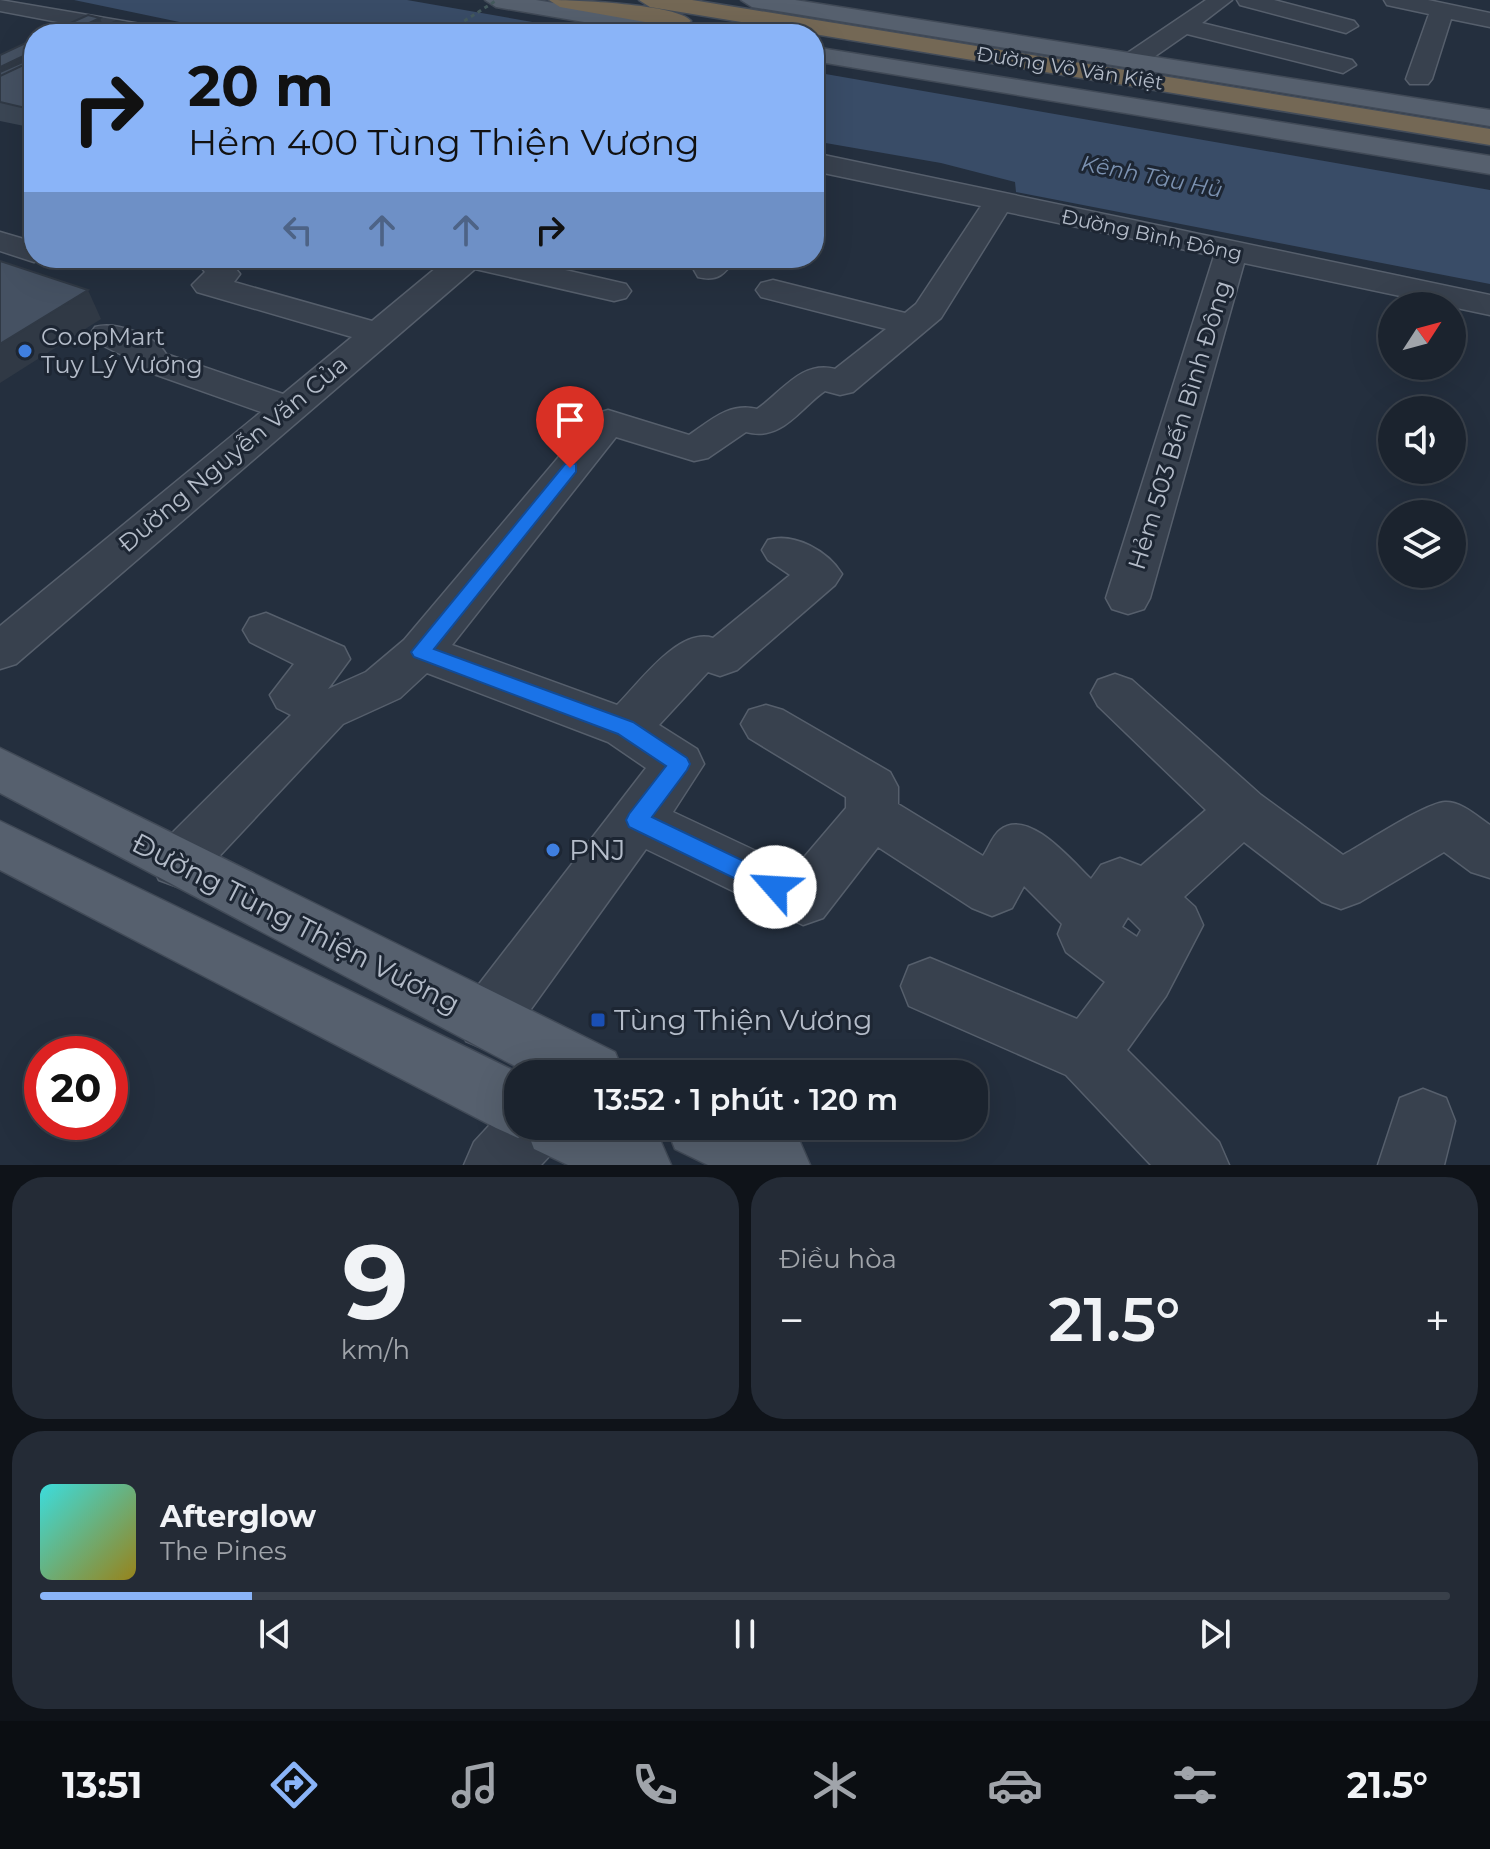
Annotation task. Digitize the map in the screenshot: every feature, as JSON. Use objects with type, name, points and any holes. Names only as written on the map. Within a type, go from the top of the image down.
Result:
[{"type":"highway","points":[[560,0],[696,24]]},
{"type":"highway","name":"Đường Võ Văn Kiệt","points":[[650,0],[797,24]]},
{"type":"highway","name":"Đường Võ Văn Kiệt","points":[[824,28],[1490,137]]},
{"type":"highway","name":"Đường Võ Văn Kiệt","points":[[824,46],[1490,155]]},
{"type":"main road","name":"Đường Võ Văn Kiệt","points":[[752,0],[802,4],[1490,118]]},
{"type":"main road","points":[[503,1],[638,24]]},
{"type":"main road","name":"Đường Võ Văn Kiệt","points":[[824,56],[1490,165]]},
{"type":"main road","name":"Đường Tùng Thiện Vương","points":[[0,769],[565,1060]]},
{"type":"main road","points":[[0,844],[504,1099]]},
{"type":"main road","points":[[586,1140],[638,1165]]},
{"type":"main road","points":[[726,1140],[777,1165]]},
{"type":"street","points":[[1132,61],[1221,0]]},
{"type":"street","points":[[1248,0],[1346,26]]},
{"type":"street","points":[[1395,0],[1490,20]]},
{"type":"street","points":[[0,4],[88,24]]},
{"type":"street","points":[[1419,79],[1442,11]]},
{"type":"street","points":[[1184,26],[1343,65]]},
{"type":"street","name":"Đường Bình Đông","points":[[824,164],[1490,305]]},
{"type":"street","points":[[178,863],[326,711],[383,685],[420,652],[608,422],[694,449],[742,417],[761,424],[790,404],[786,401],[822,377],[840,384],[929,311],[998,203]]},
{"type":"street","points":[[0,241],[24,249]]},
{"type":"street","name":"Hẻm 503 Bến Bình Đông","points":[[1128,598],[1231,252]]},
{"type":"street","points":[[219,268],[224,274],[209,285],[377,333]]},
{"type":"street","name":"Đường Nguyễn Văn Của","points":[[3,646],[457,268]]},
{"type":"street","points":[[513,268],[614,291]]},
{"type":"street","points":[[773,290],[911,325]]},
{"type":"street","points":[[107,334],[148,352],[150,360],[286,408]]},
{"type":"street","points":[[625,728],[700,651],[720,658],[820,574],[783,550]]},
{"type":"street","points":[[266,630],[327,659],[294,695],[326,711]]},
{"type":"street","points":[[420,652],[625,728],[679,764],[487,1021]]},
{"type":"street","points":[[1115,693],[1242,811],[1341,885],[1446,824],[1490,855]]},
{"type":"street","points":[[637,820],[803,900],[872,815],[872,787],[766,724]]},
{"type":"street","points":[[1120,908],[1242,811]]},
{"type":"street","points":[[872,815],[992,891],[1019,846],[1120,908],[1175,925],[1145,977],[1088,1054]]},
{"type":"street","points":[[930,986],[1088,1054],[1196,1165]]},
{"type":"street","points":[[497,1165],[520,1140]]},
{"type":"path","points":[[462,24],[503,1]]},
{"type":"water","points":[[74,0],[407,0],[544,24],[189,24]]},
{"type":"water","name":"Kênh Tàu Hủ","points":[[824,74],[1490,190],[1490,284],[1016,192],[1015,182],[941,163],[824,143]]},
{"type":"building","points":[[88,15],[100,18],[87,24],[68,24]]},
{"type":"building","points":[[24,44],[24,56],[0,67],[0,55]]},
{"type":"building","points":[[24,61],[24,65],[0,76],[0,72]]},
{"type":"building","points":[[24,65],[24,108],[0,102],[0,76]]},
{"type":"building","points":[[0,261],[88,290],[0,344]]},
{"type":"place","name":"Co.opMart Tuy Lý Vương","points":[[25,351]]},
{"type":"place","name":"PNJ","points":[[553,850]]},
{"type":"place","name":"Tùng Thiện Vương","points":[[598,1020]]},
{"type":"route","points":[[570,468],[420,652],[625,728],[679,764],[637,820],[775,887]]}]
